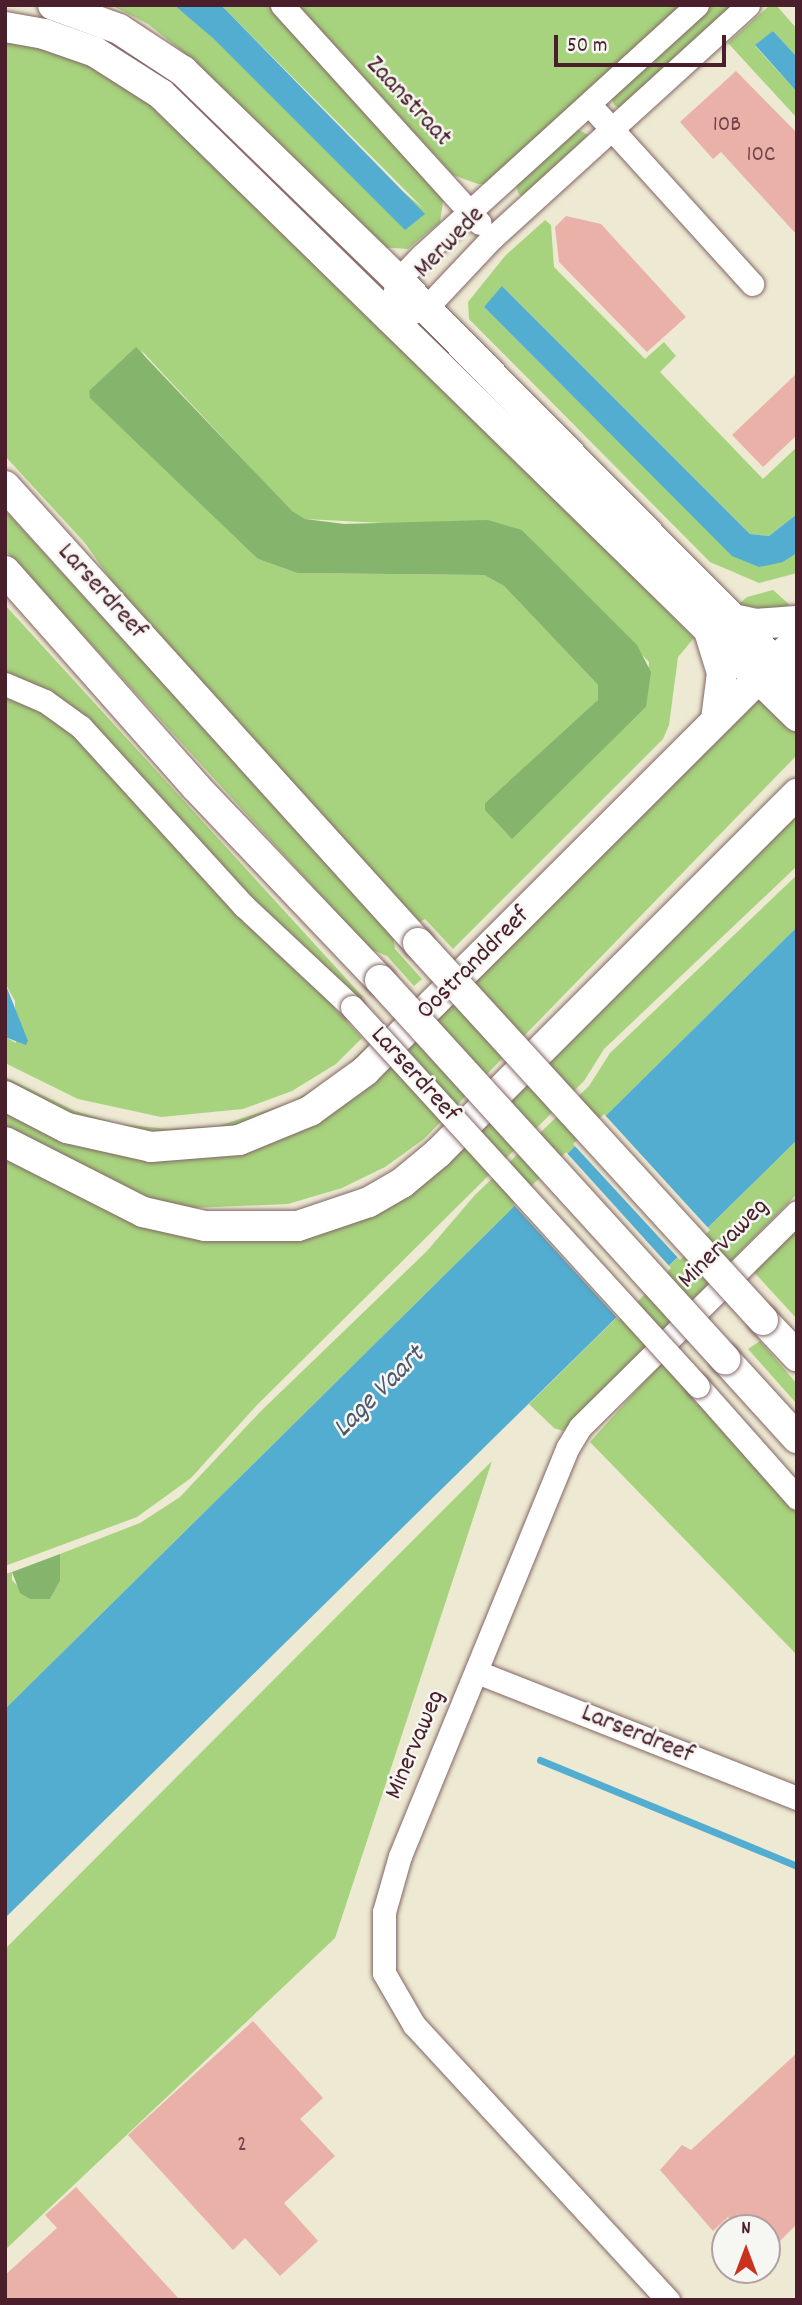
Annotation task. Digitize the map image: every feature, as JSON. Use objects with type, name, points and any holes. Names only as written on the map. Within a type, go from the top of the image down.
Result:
[{"type":"main road","points":[[53,5],[119,29],[183,71],[398,280],[721,625],[722,673],[716,720]]},
{"type":"main road","points":[[5,27],[83,47],[147,82],[387,318],[778,676],[797,716]]},
{"type":"main road","name":"Larserdreef","points":[[5,486],[418,943],[797,1356]]},
{"type":"main road","name":"Larserdreef","points":[[5,571],[196,787],[380,980],[797,1438]]},
{"type":"main road","points":[[721,625],[797,621]]},
{"type":"main road","name":"Oostranddreef","points":[[5,1096],[67,1128],[151,1147],[239,1140],[310,1111],[365,1071],[716,720],[778,676],[797,640]]},
{"type":"main road","points":[[5,1142],[143,1212],[172,1221],[240,1229],[298,1226],[369,1202],[402,1184],[438,1153],[797,794]]},
{"type":"street","name":"Zaanstraat","points":[[282,5],[492,238]]},
{"type":"street","name":"Merwede","points":[[696,5],[398,280],[387,318],[425,309],[492,238],[748,5]]},
{"type":"street","points":[[589,104],[752,284]]},
{"type":"street","name":"Larserdreef","points":[[5,684],[45,701],[81,727],[244,906],[352,1007],[797,1498]]},
{"type":"street","name":"Minervaweg","points":[[668,2300],[414,2025],[384,1973],[384,1912],[400,1856],[477,1672],[558,1464],[580,1427],[797,1212]]},
{"type":"street","name":"Larserdreef","points":[[477,1672],[797,1798]]},
{"type":"green space","points":[[111,5],[175,6],[424,209],[221,5],[268,5],[437,191],[443,201],[440,222],[408,249],[377,247],[183,52],[148,24]]},
{"type":"green space","points":[[298,5],[687,5],[486,184],[478,184],[453,175]]},
{"type":"green space","points":[[707,5],[738,5],[619,108],[614,105],[610,94]]},
{"type":"green space","points":[[770,5],[776,5],[797,29],[797,57],[773,31],[755,46],[797,92],[797,118],[728,43]]},
{"type":"green space","points":[[5,34],[57,45],[183,125],[694,638],[678,657],[669,725],[663,739],[453,949],[425,919],[420,922],[410,914],[118,590],[85,543],[5,456]],"holes":[[[141,350],[292,512],[305,519],[522,530],[649,662],[646,707],[512,838],[485,803],[599,700],[598,685],[504,586],[484,575],[297,573],[258,559]]]},
{"type":"green space","points":[[576,128],[588,135],[522,196],[518,193],[516,183]]},
{"type":"green space","points":[[545,220],[551,225],[554,267],[645,359],[664,342],[676,356],[660,372],[763,479],[797,447],[797,514],[769,536],[750,534],[503,287],[484,307],[602,425],[783,562],[797,553],[797,573],[759,583],[710,562],[469,319],[468,302],[505,256]]},
{"type":"green space","points":[[136,347],[292,511],[305,519],[344,524],[488,520],[522,530],[637,645],[651,672],[646,707],[512,839],[485,810],[485,803],[598,700],[598,685],[504,586],[484,575],[297,573],[258,559],[90,398],[89,391]]},
{"type":"green space","points":[[5,510],[393,936],[395,949],[422,979],[414,986],[387,956],[370,949],[5,550]]},
{"type":"green space","points":[[773,590],[790,605],[773,610],[738,605],[747,597]]},
{"type":"green space","points":[[5,605],[363,997],[359,1001],[284,933],[160,797],[5,675]]},
{"type":"green space","points":[[5,694],[67,727],[336,1005],[334,1008],[362,1038],[336,1064],[292,1091],[243,1109],[161,1117],[78,1099],[5,1063],[5,1037],[16,1043],[15,1001],[5,983]]},
{"type":"green space","points":[[758,698],[797,726],[797,755],[424,1139],[385,1167],[342,1188],[288,1204],[192,1208],[130,1193],[5,1134],[5,1104],[58,1131],[283,1136]]},
{"type":"green space","points":[[797,809],[797,866],[604,1049],[584,1081],[256,1406],[191,1478],[137,1517],[5,1566],[5,1150],[123,1211],[362,1212]]},
{"type":"green space","points":[[797,875],[797,927],[5,1709],[5,1574],[12,1572],[12,1580],[30,1599],[50,1599],[60,1581],[60,1554],[140,1523],[180,1497],[261,1411],[427,1251],[475,1195],[589,1086],[610,1053]]},
{"type":"green space","points":[[368,1045],[372,1050],[340,1079],[263,1122],[176,1138],[99,1128],[5,1087],[5,1077],[75,1111],[118,1124],[169,1129],[218,1126],[290,1103],[336,1076]]},
{"type":"green space","points":[[797,1140],[797,1194],[563,1431],[554,1428],[529,1404]]},
{"type":"green space","points":[[797,1228],[797,1319],[753,1271]]},
{"type":"green space","points":[[760,1341],[797,1384],[797,1404],[748,1349]]},
{"type":"green space","points":[[663,1361],[697,1405],[700,1402],[797,1511],[797,1655],[590,1442]]},
{"type":"green space","points":[[492,1461],[335,1938],[5,2250],[5,1949]]},
{"type":"green space","points":[[60,1554],[60,1581],[50,1599],[30,1599],[20,1593],[12,1572]]},
{"type":"water","points":[[174,5],[221,5],[425,214],[405,230],[214,39]]},
{"type":"water","points":[[773,31],[797,57],[797,92],[755,45]]},
{"type":"water","points":[[502,286],[750,534],[769,536],[797,514],[797,553],[783,562],[759,567],[732,556],[484,307]]},
{"type":"water","name":"Lage Vaart","points":[[797,927],[797,1140],[5,1918],[5,1709]]},
{"type":"water","points":[[5,983],[28,1041],[26,1045],[5,1037]]},
{"type":"pier","points":[[604,1114],[710,1230],[680,1260],[573,1144]]},
{"type":"pier","points":[[566,1152],[671,1268],[619,1320],[513,1204]]},
{"type":"building","points":[[736,71],[797,133],[797,235],[721,152],[713,159],[680,122]]},
{"type":"building","points":[[566,216],[601,224],[686,317],[647,352],[559,262],[555,227]]},
{"type":"building","points":[[797,373],[797,435],[763,467],[732,435]]},
{"type":"building","points":[[253,2021],[323,2098],[300,2119],[335,2156],[284,2203],[318,2241],[280,2276],[245,2238],[233,2250],[128,2135]]},
{"type":"building","points":[[797,2053],[797,2224],[781,2240],[781,2214],[711,2214],[711,2229],[660,2170],[682,2145],[691,2150]]},
{"type":"building","points":[[76,2187],[180,2300],[5,2300],[5,2275],[57,2228],[45,2215]]},
{"type":"waterway","points":[[540,1760],[797,1866]]}]
